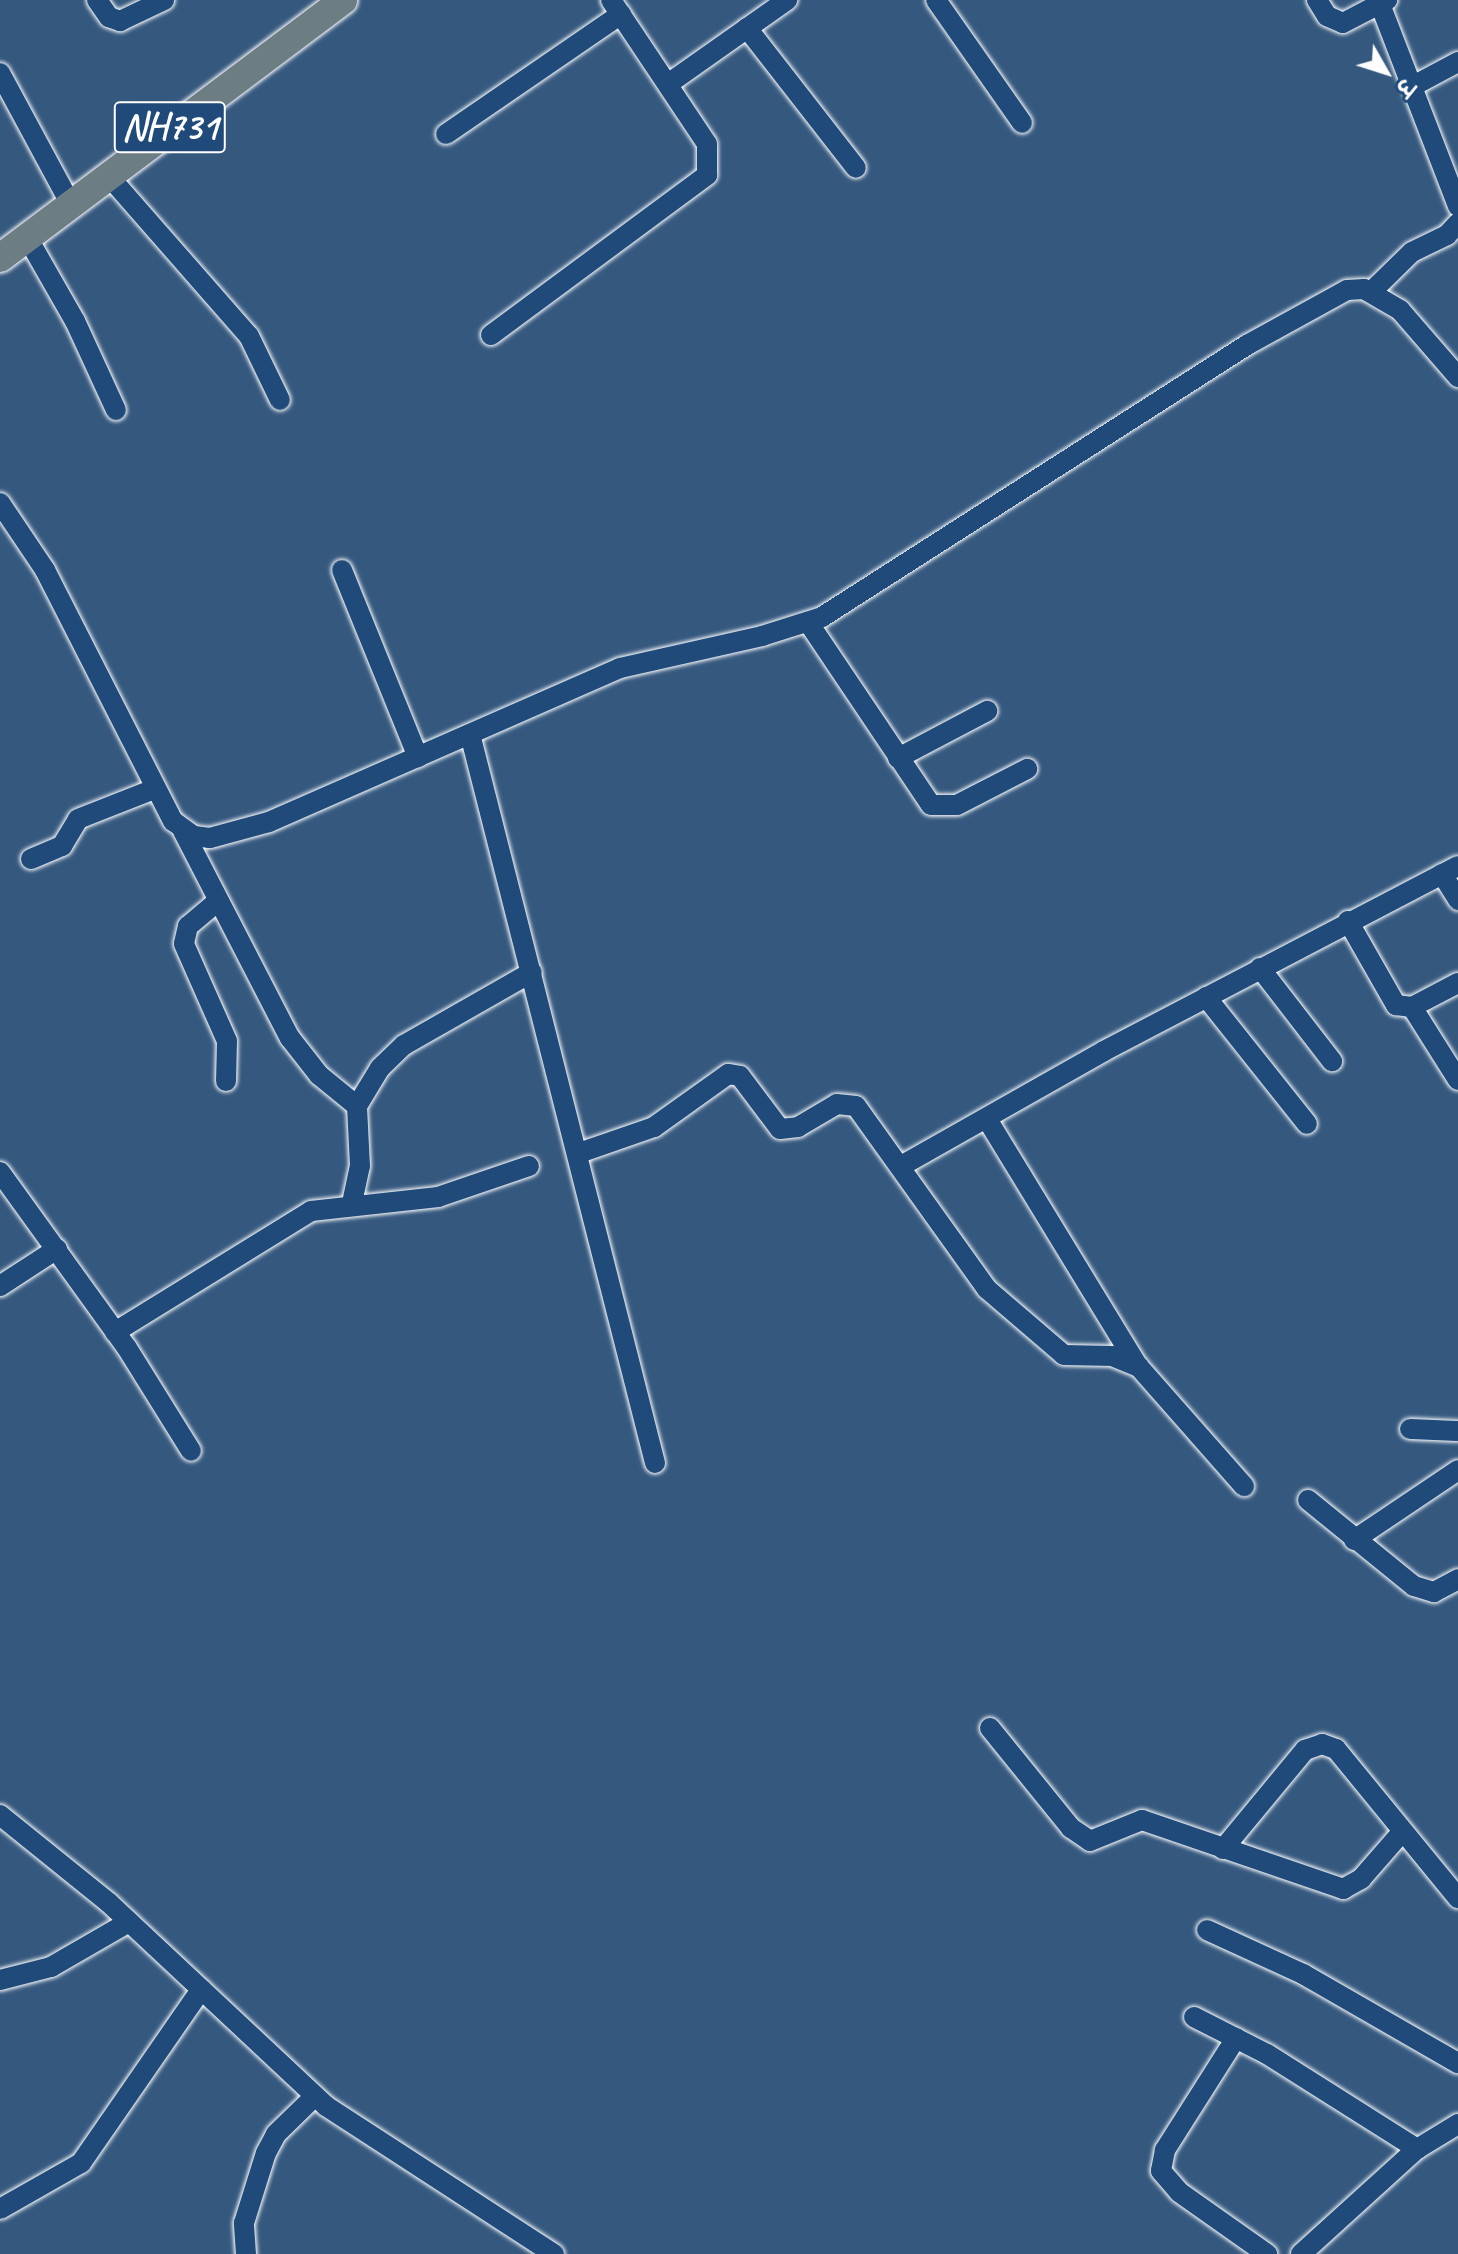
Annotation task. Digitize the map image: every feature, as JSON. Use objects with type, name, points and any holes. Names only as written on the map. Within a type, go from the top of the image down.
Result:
[{"type":"highway","name":"NH731","points":[[0,258],[107,174],[343,0]]},
{"type":"street","points":[[97,0],[109,17],[120,21],[164,0]]},
{"type":"street","points":[[668,84],[787,0]]},
{"type":"street","points":[[936,0],[1022,123]]},
{"type":"street","points":[[1317,0],[1327,16],[1343,23],[1383,2],[1458,206]]},
{"type":"street","points":[[446,134],[616,7],[707,144],[707,175],[491,335]]},
{"type":"street","points":[[747,28],[856,168]]},
{"type":"street","points":[[1413,86],[1458,62]]},
{"type":"street","points":[[0,73],[8,102],[70,203]]},
{"type":"street","points":[[107,174],[249,336],[280,400]]},
{"type":"street","points":[[1371,292],[1403,259],[1447,235],[1458,223]]},
{"type":"street","points":[[27,237],[75,321],[116,410]]},
{"type":"street","points":[[183,831],[210,838],[242,831],[620,668],[808,622],[870,590],[1323,299],[1347,290],[1371,292],[1400,310],[1458,377]]},
{"type":"street","points":[[0,503],[45,570],[154,789],[183,831],[290,1038],[319,1075],[357,1106]]},
{"type":"street","points":[[342,570],[418,757]]},
{"type":"street","points":[[808,622],[924,797],[938,808],[957,805],[1027,769]]},
{"type":"street","points":[[898,758],[987,711]]},
{"type":"street","points":[[470,734],[505,890],[532,972],[655,1463]]},
{"type":"street","points":[[31,859],[62,846],[78,819],[154,789]]},
{"type":"street","points":[[901,1166],[1206,997],[1450,870],[1458,900]]},
{"type":"street","points":[[218,901],[188,926],[184,944],[227,1041],[226,1081]]},
{"type":"street","points":[[1348,921],[1389,996],[1403,1009],[1458,983]]},
{"type":"street","points":[[1260,968],[1332,1061]]},
{"type":"street","points":[[352,1203],[360,1166],[357,1106],[380,1068],[404,1045],[532,972]]},
{"type":"street","points":[[1206,997],[1307,1124]]},
{"type":"street","points":[[1412,1007],[1458,1080]]},
{"type":"street","points":[[579,1153],[654,1127],[728,1074],[740,1076],[780,1129],[798,1127],[837,1104],[856,1106],[987,1289],[1064,1355],[1112,1356],[1139,1367]]},
{"type":"street","points":[[987,1119],[1139,1367],[1244,1486]]},
{"type":"street","points":[[115,1332],[302,1216],[352,1203],[438,1197],[529,1166]]},
{"type":"street","points":[[0,1172],[115,1332],[191,1451]]},
{"type":"street","points":[[0,1286],[57,1249]]},
{"type":"street","points":[[1410,1429],[1458,1431]]},
{"type":"street","points":[[1354,1540],[1458,1470]]},
{"type":"street","points":[[1308,1500],[1354,1540],[1425,1592],[1458,1579]]},
{"type":"street","points":[[990,1728],[1080,1837],[1100,1840],[1142,1820],[1343,1889],[1361,1879],[1402,1832]]},
{"type":"street","points":[[1223,1849],[1305,1750],[1322,1744],[1336,1749],[1458,1898]]},
{"type":"street","points":[[0,1815],[129,1922],[315,2096],[554,2254]]},
{"type":"street","points":[[0,1980],[51,1967],[129,1922]]},
{"type":"street","points":[[1207,1930],[1303,1974],[1458,2063]]},
{"type":"street","points":[[0,2209],[81,2163],[201,1990]]},
{"type":"street","points":[[1194,2017],[1236,2038],[1417,2149]]},
{"type":"street","points":[[1236,2038],[1165,2150],[1161,2171],[1179,2192],[1267,2254]]},
{"type":"street","points":[[246,2254],[244,2223],[266,2153],[276,2134],[315,2096]]},
{"type":"street","points":[[1301,2254],[1417,2149],[1458,2124]]}]
